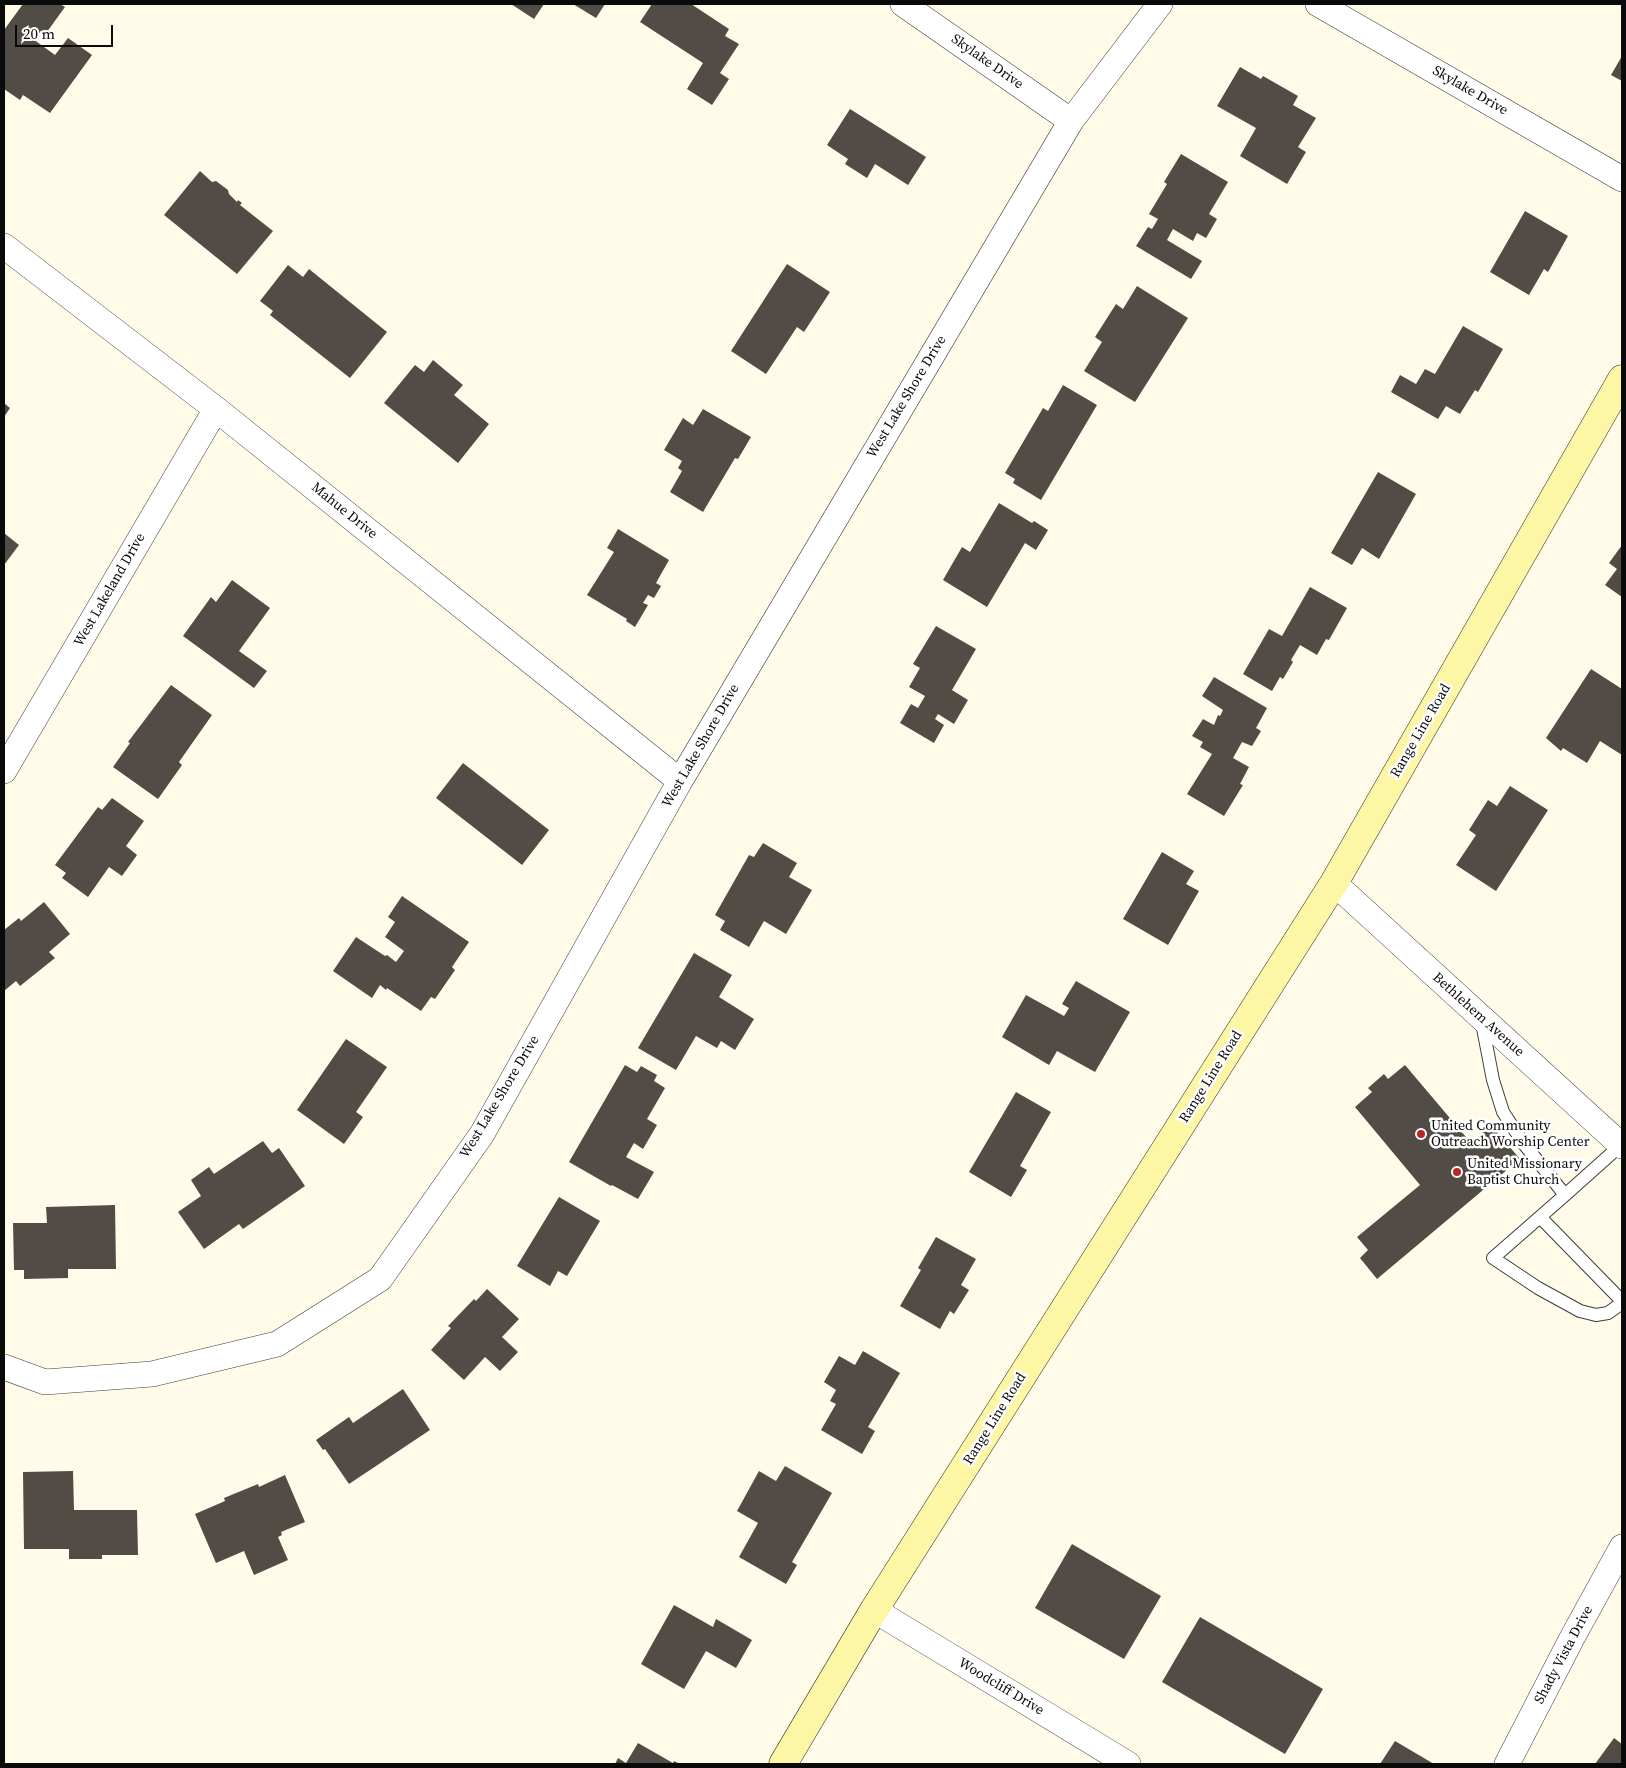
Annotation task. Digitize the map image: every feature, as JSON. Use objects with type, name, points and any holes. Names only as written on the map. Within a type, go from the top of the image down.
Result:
[{"type":"main road","name":"Range Line Road","points":[[783,1764],[874,1610],[1334,883],[1622,379]]},
{"type":"street","name":"Skylake Drive","points":[[903,4],[1071,121]]},
{"type":"street","name":"West Lake Shore Drive","points":[[4,1367],[46,1382],[152,1374],[277,1344],[380,1279],[482,1134],[680,781],[1071,121],[1160,4]]},
{"type":"street","name":"Skylake Drive","points":[[1318,4],[1622,179]]},
{"type":"street","name":"Mahue Drive","points":[[4,246],[216,409],[680,781]]},
{"type":"street","name":"West Lakeland Drive","points":[[4,771],[216,409]]},
{"type":"street","name":"Bethlehem Avenue","points":[[1334,883],[1622,1146]]},
{"type":"street","name":"Shady Vista Drive","points":[[1507,1764],[1572,1638],[1622,1547]]},
{"type":"street","name":"Woodcliff Drive","points":[[874,1610],[1128,1764]]},
{"type":"lane","points":[[1481,1018],[1493,1080],[1503,1112],[1524,1144],[1565,1195]]},
{"type":"lane","points":[[1540,1217],[1622,1302],[1608,1313],[1596,1315],[1580,1311],[1538,1288],[1493,1258],[1565,1195],[1622,1146]]},
{"type":"building","points":[[23,4],[60,4],[65,7],[44,36],[38,32],[33,39],[55,55],[68,38],[92,55],[50,113],[23,95],[20,100],[4,89],[4,30]]},
{"type":"building","points":[[511,4],[544,4],[534,19]]},
{"type":"building","points":[[573,4],[605,4],[596,18]]},
{"type":"building","points":[[652,4],[691,4],[729,29],[725,36],[739,44],[720,73],[729,79],[712,105],[687,89],[703,63],[640,22]]},
{"type":"building","points":[[1622,56],[1622,81],[1611,75]]},
{"type":"building","points":[[1240,67],[1261,79],[1263,76],[1298,96],[1293,105],[1316,118],[1298,147],[1306,152],[1287,184],[1240,156],[1256,128],[1217,106]]},
{"type":"building","points":[[850,109],[926,157],[908,185],[875,164],[867,178],[845,164],[848,159],[827,145]]},
{"type":"building","points":[[1181,154],[1228,182],[1209,214],[1217,219],[1206,238],[1197,233],[1193,241],[1173,229],[1167,240],[1202,261],[1191,279],[1136,246],[1148,227],[1152,229],[1158,219],[1149,214],[1167,184],[1164,182]]},
{"type":"building","points":[[200,171],[212,182],[216,181],[228,190],[229,194],[237,202],[238,200],[242,203],[240,205],[273,231],[237,274],[164,215]]},
{"type":"building","points":[[1525,211],[1568,236],[1548,272],[1544,269],[1529,295],[1490,272]]},
{"type":"building","points":[[787,264],[830,292],[804,332],[797,327],[766,374],[731,351]]},
{"type":"building","points":[[288,265],[303,277],[309,269],[387,332],[350,378],[270,315],[273,311],[260,301]]},
{"type":"building","points":[[1137,286],[1188,318],[1135,402],[1084,371],[1102,342],[1095,337],[1116,304],[1123,309]]},
{"type":"building","points":[[1463,326],[1503,349],[1478,392],[1475,390],[1460,414],[1446,406],[1438,419],[1391,392],[1400,375],[1416,384],[1425,369],[1435,374]]},
{"type":"building","points":[[433,360],[463,385],[454,395],[489,424],[458,463],[384,403],[415,365],[424,372]]},
{"type":"building","points":[[1063,385],[1097,405],[1041,500],[1013,483],[1015,479],[1005,473],[1043,408],[1048,411]]},
{"type":"building","points":[[4,403],[10,408],[4,417]]},
{"type":"building","points":[[703,409],[751,437],[738,459],[735,458],[703,512],[670,492],[682,471],[678,468],[682,461],[664,450],[683,418],[693,425]]},
{"type":"building","points":[[1378,472],[1416,494],[1379,559],[1362,548],[1352,565],[1331,553]]},
{"type":"building","points":[[999,503],[1032,523],[1034,521],[1048,530],[1036,550],[1025,543],[987,607],[943,580],[962,547],[970,552]]},
{"type":"building","points":[[618,529],[669,560],[656,583],[661,586],[654,598],[648,595],[643,603],[648,605],[635,627],[626,621],[627,619],[587,595],[614,552],[607,548]]},
{"type":"building","points":[[4,533],[19,545],[4,565]]},
{"type":"building","points":[[1622,545],[1622,597],[1605,585],[1617,569],[1609,563]]},
{"type":"building","points":[[232,580],[270,608],[239,651],[267,671],[254,688],[183,636],[211,597],[216,602]]},
{"type":"building","points":[[1310,587],[1347,608],[1329,640],[1326,639],[1317,655],[1300,645],[1283,679],[1280,677],[1272,691],[1243,674],[1269,629],[1282,636]]},
{"type":"building","points":[[936,626],[976,649],[952,690],[968,700],[954,724],[938,714],[935,719],[944,725],[934,743],[900,723],[911,704],[918,708],[925,696],[909,687],[920,668],[913,664]]},
{"type":"building","points":[[1591,669],[1622,689],[1622,755],[1600,741],[1587,763],[1563,748],[1561,751],[1546,738]]},
{"type":"building","points":[[1214,677],[1267,708],[1256,728],[1261,731],[1252,746],[1242,742],[1233,758],[1249,767],[1240,784],[1243,785],[1224,816],[1187,794],[1212,754],[1200,747],[1203,742],[1192,736],[1203,719],[1214,725],[1218,715],[1220,716],[1223,710],[1202,696]]},
{"type":"building","points":[[171,685],[212,715],[179,762],[182,765],[158,799],[113,767],[130,743],[128,742]]},
{"type":"building","points":[[463,763],[549,830],[522,865],[436,798]]},
{"type":"building","points":[[1510,786],[1548,810],[1496,891],[1456,865],[1476,835],[1469,830],[1488,800],[1497,806]]},
{"type":"building","points":[[112,798],[144,821],[126,846],[137,855],[122,876],[109,867],[88,897],[62,878],[66,873],[55,865],[98,807],[102,810]]},
{"type":"building","points":[[763,843],[797,863],[789,877],[812,890],[786,934],[764,921],[749,947],[720,930],[725,921],[715,915],[749,855],[754,857]]},
{"type":"building","points":[[1162,852],[1194,871],[1186,884],[1199,891],[1168,945],[1123,919]]},
{"type":"building","points":[[402,896],[469,942],[452,967],[455,970],[435,999],[431,997],[421,1011],[380,985],[372,998],[333,971],[356,937],[396,962],[404,951],[385,937],[395,922],[388,917]]},
{"type":"building","points":[[44,902],[70,934],[49,952],[55,958],[20,986],[16,981],[4,991],[4,930],[19,918],[21,921]]},
{"type":"building","points":[[694,953],[732,975],[719,997],[754,1019],[735,1050],[721,1041],[717,1048],[696,1036],[676,1070],[638,1048]]},
{"type":"building","points":[[1076,981],[1130,1012],[1095,1072],[1057,1051],[1049,1065],[1002,1037],[1026,995],[1064,1016],[1069,1008],[1062,1004]]},
{"type":"building","points":[[346,1039],[387,1067],[356,1112],[363,1117],[344,1144],[297,1110]]},
{"type":"building","points":[[625,1065],[637,1072],[641,1066],[657,1075],[654,1081],[665,1088],[647,1119],[657,1125],[643,1149],[634,1143],[626,1157],[654,1172],[638,1199],[569,1162]]},
{"type":"building","name":"United Missionary Baptist Church","points":[[1405,1065],[1471,1143],[1491,1125],[1520,1159],[1377,1279],[1360,1258],[1368,1250],[1357,1237],[1420,1185],[1355,1107],[1372,1092],[1368,1088],[1384,1074],[1388,1079]]},
{"type":"building","points":[[1016,1092],[1051,1112],[1020,1166],[1027,1170],[1011,1197],[969,1172]]},
{"type":"building","points":[[263,1141],[272,1153],[279,1148],[305,1186],[243,1229],[239,1224],[204,1249],[178,1212],[201,1196],[191,1180],[209,1167],[214,1174]]},
{"type":"building","points":[[559,1197],[600,1221],[567,1276],[558,1271],[550,1286],[517,1266]]},
{"type":"building","points":[[115,1205],[116,1269],[68,1269],[68,1278],[24,1279],[24,1270],[14,1270],[13,1223],[47,1223],[46,1207]]},
{"type":"building","points":[[936,1237],[976,1259],[961,1285],[969,1290],[954,1314],[950,1311],[940,1329],[900,1306],[921,1270],[918,1268]]},
{"type":"building","points":[[487,1289],[519,1319],[502,1337],[518,1352],[500,1371],[485,1357],[464,1380],[431,1350],[451,1328],[448,1326],[474,1299],[476,1301]]},
{"type":"building","points":[[863,1351],[900,1373],[868,1427],[875,1431],[862,1454],[821,1430],[836,1404],[830,1401],[836,1390],[824,1382],[839,1356],[855,1365]]},
{"type":"building","points":[[403,1389],[430,1430],[349,1484],[325,1449],[323,1450],[316,1440],[349,1417],[353,1423]]},
{"type":"building","points":[[785,1466],[832,1493],[792,1562],[797,1565],[786,1584],[739,1557],[758,1523],[737,1511],[759,1471],[776,1481]]},
{"type":"building","points":[[73,1471],[74,1510],[137,1510],[138,1555],[102,1555],[102,1559],[69,1559],[69,1549],[24,1549],[23,1472]]},
{"type":"building","points":[[285,1475],[305,1522],[281,1532],[282,1535],[278,1537],[288,1560],[254,1575],[244,1551],[216,1563],[195,1514],[225,1501],[224,1498],[258,1484],[259,1487]]},
{"type":"building","points":[[1072,1544],[1161,1596],[1124,1659],[1035,1608]]},
{"type":"building","points":[[674,1605],[713,1627],[716,1619],[752,1640],[736,1668],[706,1651],[684,1689],[641,1664]]},
{"type":"building","points":[[1200,1617],[1323,1689],[1285,1754],[1162,1682]]},
{"type":"building","points":[[1614,1738],[1622,1744],[1622,1764],[1595,1764]]},
{"type":"building","points":[[1395,1741],[1434,1764],[1380,1764]]},
{"type":"building","points":[[638,1743],[673,1763],[674,1761],[680,1764],[615,1764],[618,1758],[626,1763]]},
{"type":"place","name":"United Community Outreach Worship Center","points":[[1421,1134]]},
{"type":"place","name":"United Missionary Baptist Church","points":[[1457,1172]]}]
